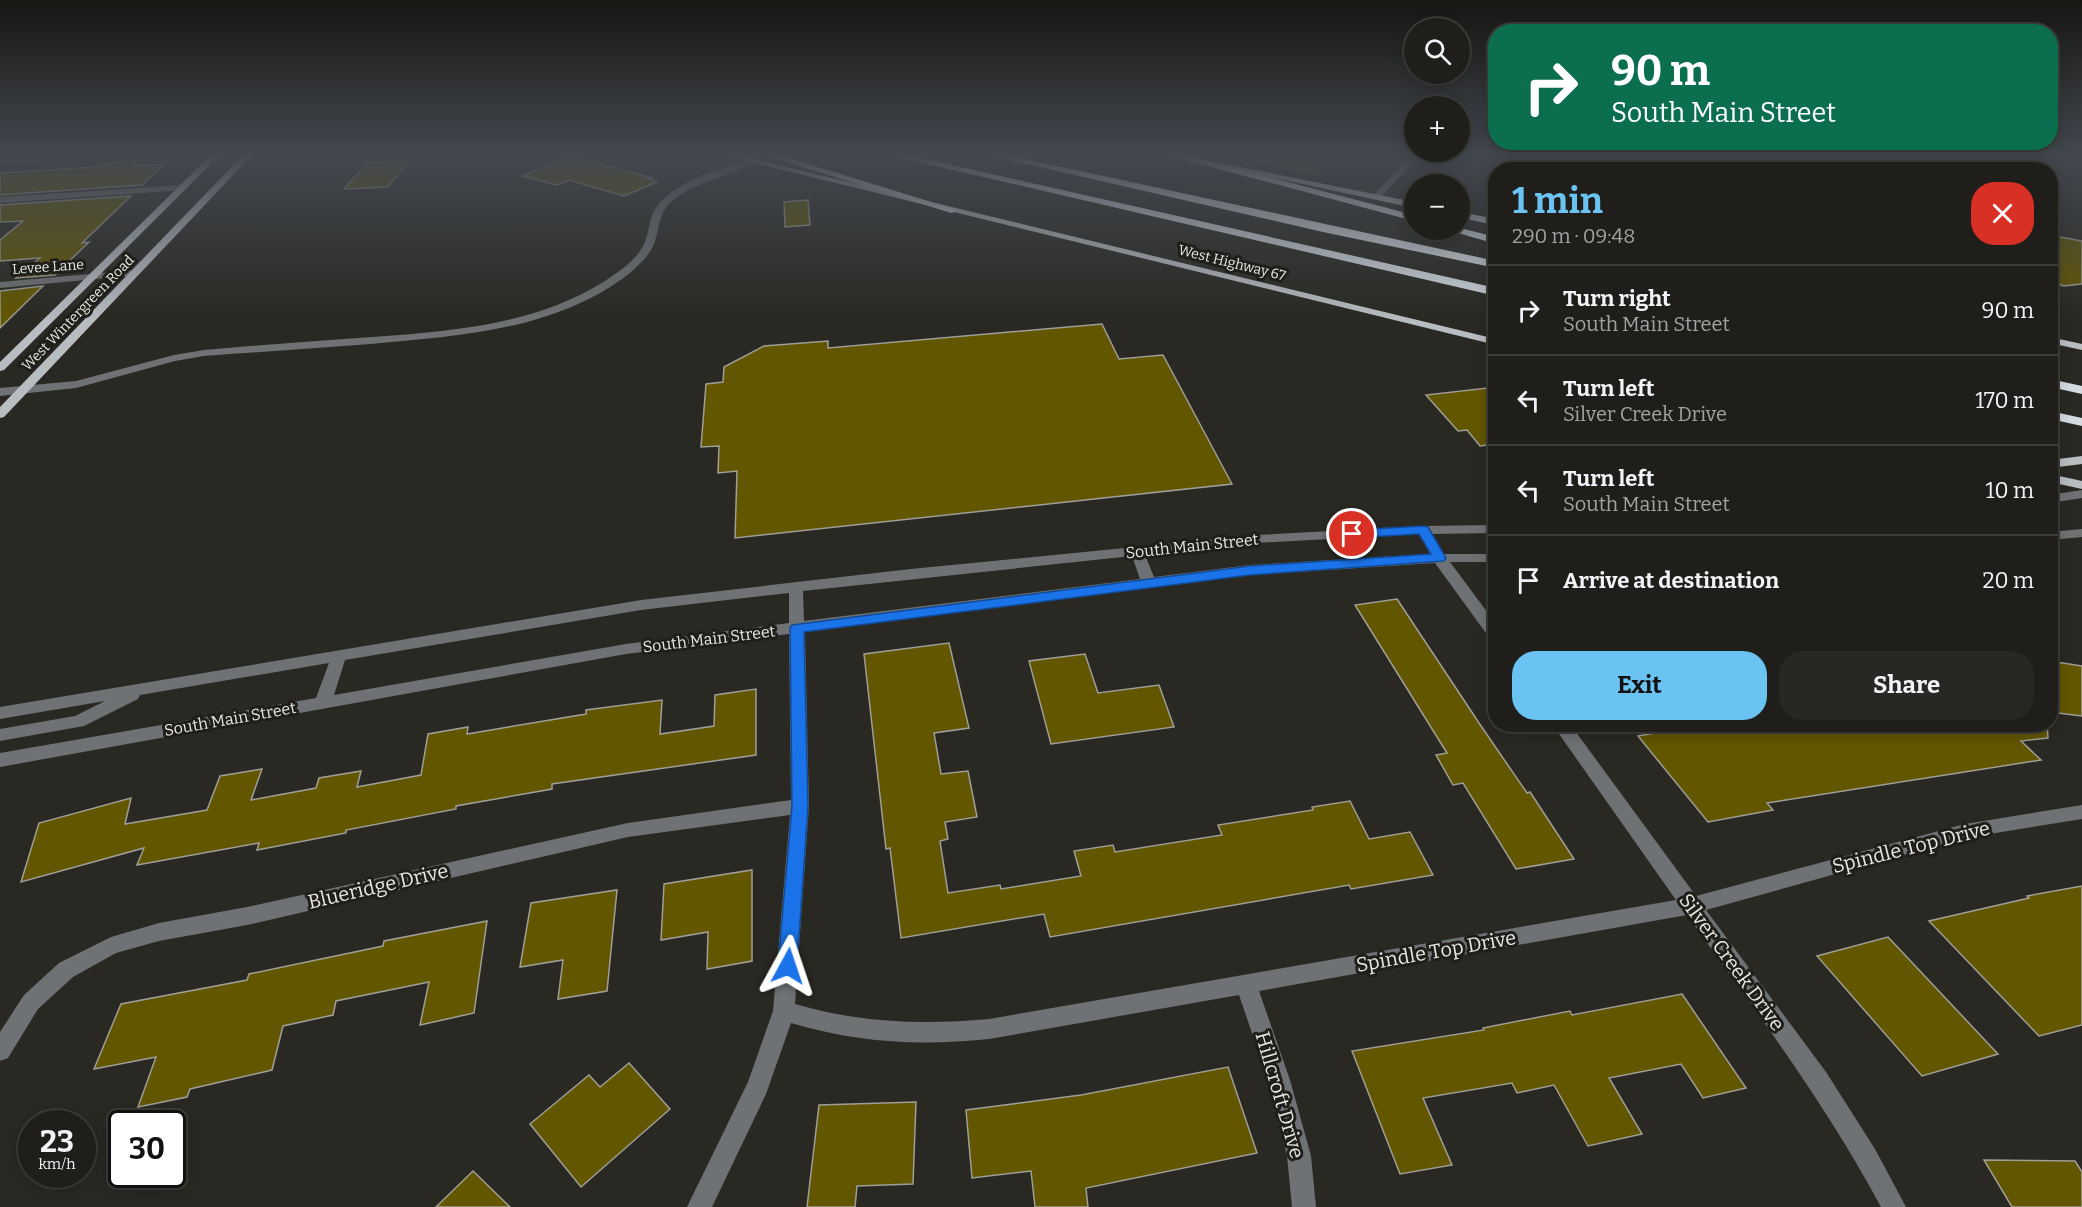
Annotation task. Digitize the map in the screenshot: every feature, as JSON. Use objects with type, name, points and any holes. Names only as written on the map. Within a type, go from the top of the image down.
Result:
[{"type":"highway","points":[[1133,209],[1488,290]]},
{"type":"highway","points":[[1233,209],[1488,263]]},
{"type":"highway","points":[[1381,209],[1404,215]]},
{"type":"highway","points":[[1470,234],[1488,239]]},
{"type":"highway","points":[[2058,385],[2082,390]]},
{"type":"highway","points":[[2058,417],[2082,422]]},
{"type":"main road","name":"West Wintergreen Road","points":[[0,368],[161,209]]},
{"type":"main road","name":"West Wintergreen Road","points":[[0,414],[196,209]]},
{"type":"main road","name":"West Highway 67","points":[[952,210],[1488,340]]},
{"type":"main road","points":[[1470,217],[1488,220]]},
{"type":"main road","points":[[2058,342],[2082,347]]},
{"type":"main road","points":[[2058,463],[2082,460]]},
{"type":"main road","points":[[2058,480],[2082,485]]},
{"type":"street","points":[[0,392],[76,384],[174,358],[204,353],[458,333],[537,313],[574,300],[605,285],[641,257],[650,243],[655,218],[660,209]]},
{"type":"street","name":"Levee Lane","points":[[0,285],[135,273]]},
{"type":"street","points":[[2058,498],[2082,494]]},
{"type":"street","name":"South Main Street","points":[[0,713],[641,604],[1256,539],[1423,530],[1488,529]]},
{"type":"street","points":[[1423,530],[1439,558],[1488,625]]},
{"type":"street","points":[[2058,535],[2082,533]]},
{"type":"street","points":[[1137,551],[1148,582]]},
{"type":"street","name":"South Main Street","points":[[0,760],[626,649],[1250,570],[1439,558],[1488,558]]},
{"type":"street","points":[[699,1207],[758,1086],[784,1011],[800,806],[796,587]]},
{"type":"street","points":[[323,702],[339,656]]},
{"type":"street","points":[[0,735],[78,722],[145,688]]},
{"type":"street","name":"Silver Creek Drive","points":[[1566,732],[1818,1080],[1894,1207]]},
{"type":"street","name":"Blueridge Drive","points":[[0,1051],[31,1002],[66,970],[111,946],[159,932],[247,916],[628,830],[800,806]]},
{"type":"street","name":"Spindle Top Drive","points":[[784,1011],[850,1028],[901,1033],[948,1033],[989,1029],[1691,906],[1965,831],[2060,813],[2082,812]]},
{"type":"street","name":"Hillcroft Drive","points":[[1246,985],[1280,1080],[1299,1156],[1304,1207]]},
{"type":"building","points":[[0,209],[117,209],[82,243],[89,242],[55,275],[16,278],[40,258],[0,261],[0,240],[23,221],[0,222]]},
{"type":"building","points":[[784,209],[809,209],[810,225],[785,227]]},
{"type":"building","points":[[2058,236],[2082,241],[2082,284],[2063,286],[2058,283]]},
{"type":"building","points":[[43,286],[0,328],[0,291]]},
{"type":"building","points":[[1102,324],[1119,359],[1163,355],[1232,484],[735,538],[737,471],[718,473],[719,446],[701,447],[706,384],[723,382],[724,367],[764,346],[828,341],[828,348]]},
{"type":"building","points":[[1488,388],[1488,445],[1480,446],[1467,430],[1458,431],[1426,395]]},
{"type":"building","points":[[1397,599],[1479,723],[1527,793],[1530,792],[1574,859],[1516,869],[1463,783],[1453,785],[1436,755],[1447,753],[1355,605]]},
{"type":"building","points":[[949,643],[969,728],[934,733],[941,774],[968,771],[977,817],[945,822],[948,839],[940,841],[948,893],[1000,885],[1001,889],[1081,876],[1074,851],[1113,845],[1115,852],[1222,835],[1218,825],[1313,810],[1312,807],[1350,801],[1369,839],[1410,832],[1433,875],[1351,889],[1349,885],[1050,937],[1044,914],[901,938],[890,848],[886,849],[864,654]]},
{"type":"building","points":[[1085,654],[1098,693],[1159,685],[1174,727],[1051,744],[1029,661]]},
{"type":"building","points":[[2058,662],[2082,666],[2082,716],[2058,713]]},
{"type":"building","points":[[756,689],[756,755],[552,784],[552,789],[456,806],[456,809],[257,850],[259,843],[137,865],[144,848],[21,882],[39,823],[131,798],[125,824],[207,810],[220,776],[262,769],[251,800],[316,788],[319,778],[361,771],[357,787],[421,775],[428,734],[468,727],[467,734],[586,714],[586,710],[662,700],[660,734],[714,726],[715,695]]},
{"type":"building","points":[[1661,732],[2048,732],[2048,738],[2021,741],[2041,760],[1767,803],[1773,810],[1708,822],[1638,736]]},
{"type":"building","points":[[752,870],[752,961],[707,969],[708,932],[661,940],[664,884]]},
{"type":"building","points":[[2082,886],[2082,1025],[2039,1036],[1929,921],[2029,898],[2027,896]]},
{"type":"building","points":[[617,890],[607,991],[558,999],[563,960],[520,967],[531,903]]},
{"type":"building","points":[[487,921],[474,1013],[420,1025],[429,982],[336,1001],[333,1015],[283,1026],[272,1070],[190,1089],[187,1097],[138,1107],[156,1057],[94,1069],[121,1004],[247,980],[249,974],[383,946],[384,941]]},
{"type":"building","points":[[1888,937],[1998,1054],[1922,1076],[1817,956]]},
{"type":"building","points":[[1682,994],[1746,1088],[1703,1098],[1681,1064],[1609,1078],[1642,1134],[1588,1146],[1554,1085],[1517,1093],[1512,1083],[1423,1098],[1452,1165],[1400,1174],[1352,1051],[1484,1030],[1483,1028],[1570,1011],[1572,1015]]},
{"type":"building","points":[[629,1063],[670,1109],[581,1187],[530,1124],[589,1075],[600,1087]]},
{"type":"building","points":[[1228,1067],[1257,1153],[1086,1188],[1088,1207],[1035,1207],[1031,1171],[972,1178],[966,1110],[1081,1095]]},
{"type":"building","points":[[916,1102],[913,1184],[857,1186],[855,1207],[807,1207],[819,1105]]},
{"type":"building","points":[[1984,1160],[2075,1161],[2082,1172],[2082,1207],[2012,1207]]},
{"type":"building","points":[[473,1171],[510,1207],[436,1207]]},
{"type":"route","points":[[788,966],[800,806],[797,628],[1250,570],[1439,558],[1423,530],[1352,534]]}]
